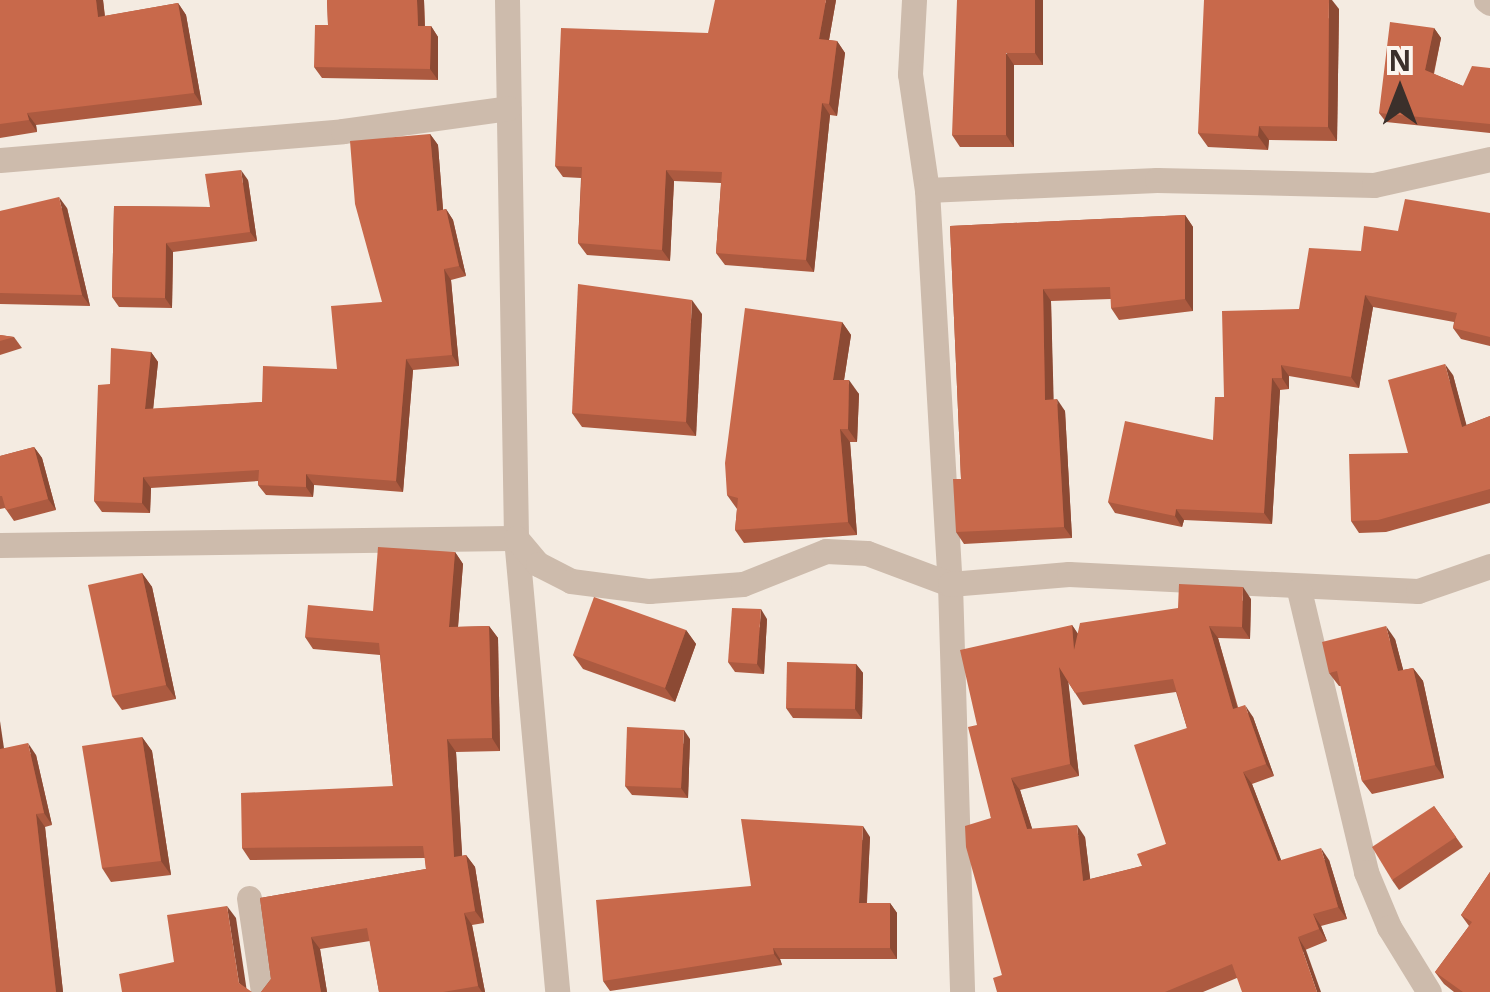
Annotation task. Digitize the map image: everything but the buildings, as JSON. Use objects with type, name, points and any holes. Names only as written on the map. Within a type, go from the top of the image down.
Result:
[{"type":"street","points":[[507,0],[516,538],[557,992]]},
{"type":"street","points":[[914,0],[910,74],[927,190],[950,584],[962,992]]},
{"type":"street","points":[[0,160],[269,139],[508,108]]},
{"type":"street","points":[[927,190],[1157,180],[1374,185],[1490,159]]},
{"type":"street","points":[[0,546],[516,538]]},
{"type":"street","points":[[516,538],[538,564],[571,581],[649,592],[744,584],[826,551],[867,553],[950,584],[1069,574],[1299,590],[1418,591],[1490,566]]},
{"type":"street","points":[[1299,590],[1366,872],[1429,992]]},
{"type":"street","points":[[249,898],[263,992]]}]
